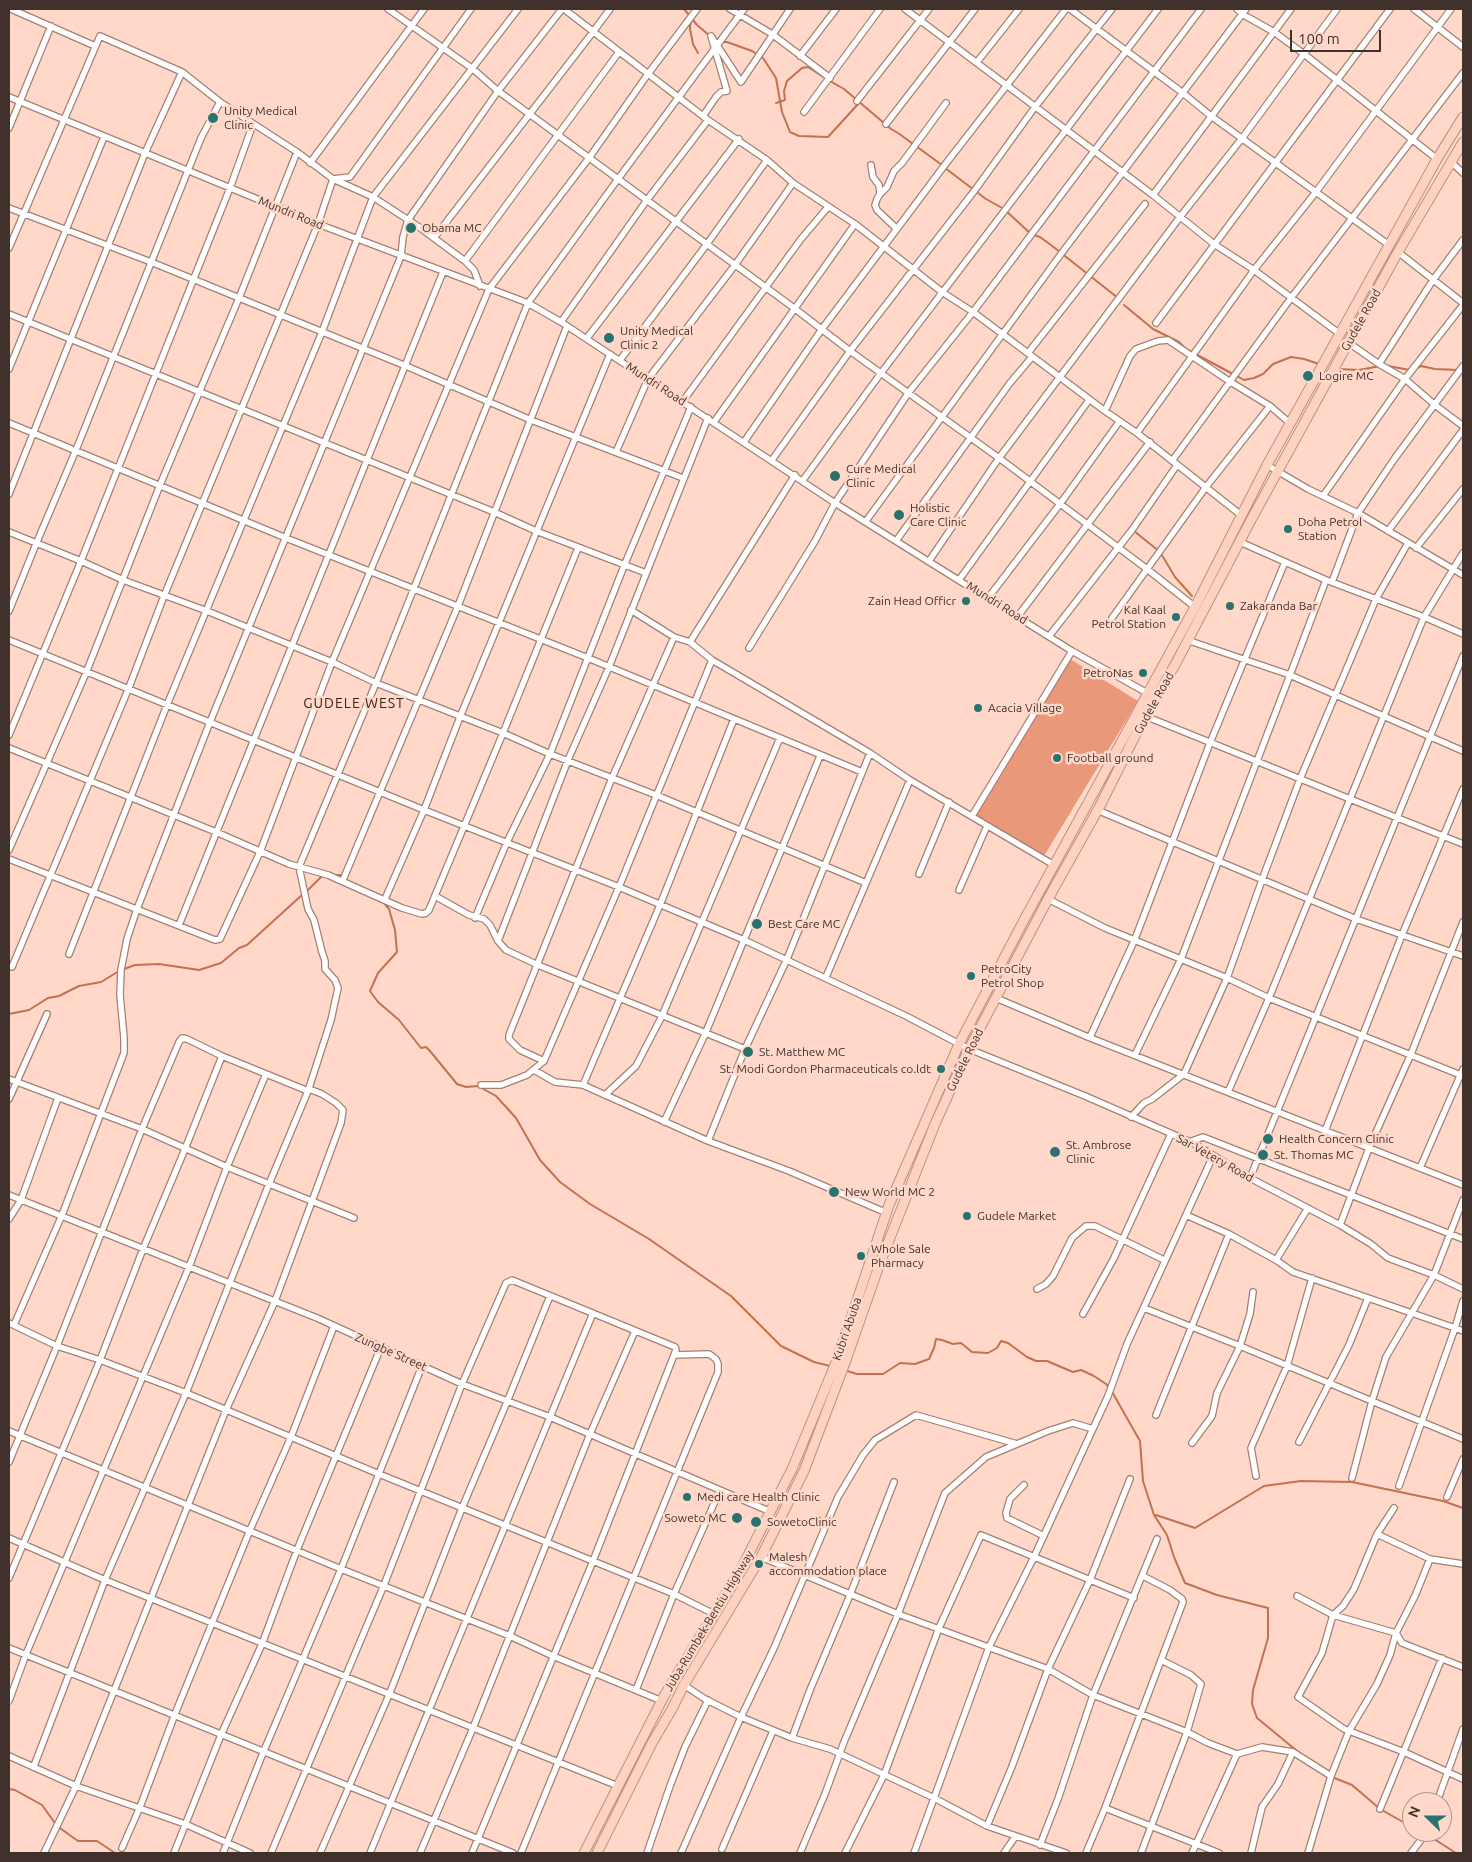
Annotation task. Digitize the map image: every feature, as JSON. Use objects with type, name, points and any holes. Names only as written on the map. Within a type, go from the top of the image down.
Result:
[{"type":"highway","name":"Gudele Road","points":[[866,1272],[887,1213],[959,1044],[1195,607],[1267,465],[1292,424],[1437,158],[1463,117]]},
{"type":"highway","name":"Gudele Road","points":[[841,1362],[935,1124],[969,1049],[1145,716],[1398,252],[1463,142]]},
{"type":"highway","name":"Kubri Abuba","points":[[831,1388],[841,1362],[866,1272]]},
{"type":"highway","name":"Juba-Rumbek-Bentiu Highway","points":[[584,1853],[662,1701],[740,1570],[771,1512],[831,1388]]},
{"type":"highway","name":"Juba-Rumbek-Bentiu Highway","points":[[597,1853],[628,1788],[684,1685],[761,1556],[804,1471],[831,1388]]},
{"type":"street","points":[[11,9],[95,46]]},
{"type":"street","points":[[388,9],[473,69],[498,91],[677,221],[850,351],[1000,458],[1195,607]]},
{"type":"street","points":[[310,163],[424,9]]},
{"type":"street","points":[[332,179],[350,176],[471,9]]},
{"type":"street","points":[[69,954],[243,518],[322,332],[373,197],[518,9]]},
{"type":"street","points":[[714,1614],[674,1594],[633,1577],[336,1457],[186,1393],[100,1360],[57,1346],[11,1324],[62,1216],[124,1053],[121,970],[126,939],[210,722],[401,256],[403,237],[408,220],[498,91],[563,9],[706,118],[739,139],[793,182],[855,224],[942,292],[973,312],[1119,422],[1150,442],[1241,515]]},
{"type":"street","points":[[434,238],[610,9]]},
{"type":"street","points":[[9,859],[137,910],[219,940],[260,852],[332,662],[488,289],[589,158],[648,74],[697,9]]},
{"type":"street","points":[[730,9],[772,34],[830,78]]},
{"type":"street","points":[[34,1766],[105,1580],[186,1393],[269,1184],[309,1090],[331,1020],[338,988],[335,980],[324,970],[325,961],[314,920],[306,902],[299,867],[376,683],[528,303],[744,9]]},
{"type":"street","points":[[561,322],[706,118],[716,97],[721,92],[727,91],[711,36],[741,82],[790,9]]},
{"type":"street","points":[[800,56],[836,9]]},
{"type":"street","points":[[804,112],[880,9]]},
{"type":"street","points":[[904,9],[1153,195],[1214,244],[1254,270],[1340,334]]},
{"type":"street","points":[[857,100],[929,9]]},
{"type":"street","points":[[886,124],[975,9]]},
{"type":"street","points":[[977,62],[1019,9]]},
{"type":"street","points":[[744,442],[822,330],[897,229],[1066,9]]},
{"type":"street","points":[[1070,9],[1211,116],[1389,245]]},
{"type":"street","points":[[772,460],[850,351],[976,189],[1035,107],[1112,9]]},
{"type":"street","points":[[803,480],[880,373],[1158,9]]},
{"type":"street","points":[[749,648],[815,541],[835,503],[909,392],[973,312],[1201,9]]},
{"type":"street","points":[[1237,9],[1244,11],[1304,54],[1437,158]]},
{"type":"street","points":[[1153,195],[1291,9]]},
{"type":"street","points":[[930,561],[1000,458],[1337,9]]},
{"type":"street","points":[[1156,323],[1390,9]]},
{"type":"street","points":[[1414,9],[1463,47]]},
{"type":"street","points":[[1137,433],[1254,270],[1316,192],[1451,9]]},
{"type":"street","points":[[866,521],[1122,172],[1244,11]]},
{"type":"street","points":[[9,128],[51,26]]},
{"type":"street","points":[[9,248],[100,36],[182,72],[220,102],[297,152],[332,179],[373,197],[408,220],[466,261],[474,270],[480,286]]},
{"type":"street","points":[[466,261],[619,52]]},
{"type":"street","points":[[9,494],[145,153],[182,72]]},
{"type":"street","points":[[1050,635],[1132,530],[1230,382],[1291,298],[1463,73]]},
{"type":"street","name":"Mundri Road","points":[[9,97],[318,224],[528,303],[587,338],[835,503],[1050,635],[1072,651],[1156,697]]},
{"type":"street","points":[[9,611],[76,450],[201,138],[220,102]]},
{"type":"street","points":[[897,229],[877,210],[875,205],[880,194],[887,187],[894,171],[946,103]]},
{"type":"street","points":[[9,735],[81,561],[230,188],[253,124]]},
{"type":"street","points":[[9,369],[104,137]]},
{"type":"street","points":[[587,338],[739,139]]},
{"type":"street","points":[[9,850],[86,672],[160,485],[239,298],[297,152]]},
{"type":"street","points":[[620,360],[767,160]]},
{"type":"street","points":[[1451,162],[1463,173]]},
{"type":"street","points":[[871,165],[880,194]]},
{"type":"street","points":[[9,966],[12,967],[128,690],[202,501],[318,224],[332,179]]},
{"type":"street","points":[[616,452],[648,379],[736,265],[793,182]]},
{"type":"street","points":[[896,541],[1030,355],[1145,204]]},
{"type":"street","points":[[683,402],[801,238],[828,207]]},
{"type":"street","points":[[9,208],[151,262],[406,366],[531,420],[683,478]]},
{"type":"street","points":[[498,941],[531,852],[568,760],[609,667],[683,478],[711,420],[855,224]]},
{"type":"street","points":[[1378,364],[1433,280],[1463,240]]},
{"type":"street","points":[[1323,496],[1405,379],[1463,304],[1398,252]]},
{"type":"street","points":[[179,925],[443,272]]},
{"type":"street","points":[[9,314],[112,358],[241,408],[494,512],[536,531],[646,573]]},
{"type":"street","points":[[343,880],[382,792],[458,606],[567,326]]},
{"type":"street","points":[[1104,411],[1130,356],[1136,349],[1158,341],[1168,340],[1230,382],[1270,406],[1292,424]]},
{"type":"street","points":[[1349,343],[1378,364],[1405,379],[1463,426]]},
{"type":"street","points":[[385,900],[424,810],[460,717],[610,354]]},
{"type":"street","points":[[1135,1055],[1181,959],[1217,861],[1290,675],[1358,513],[1395,458],[1463,366]]},
{"type":"street","points":[[959,580],[1089,400]]},
{"type":"street","points":[[1112,618],[1206,487],[1270,406]]},
{"type":"street","points":[[475,918],[507,842],[550,754],[624,566],[691,407]]},
{"type":"street","points":[[988,598],[1060,504],[1119,422]]},
{"type":"street","points":[[9,423],[243,518],[286,538],[588,658],[862,772]]},
{"type":"street","points":[[1388,531],[1463,430]]},
{"type":"street","points":[[1018,616],[1150,442]]},
{"type":"street","points":[[1267,465],[1308,489],[1358,513],[1463,575]]},
{"type":"street","points":[[690,642],[795,475]]},
{"type":"street","points":[[1416,548],[1463,488]]},
{"type":"street","points":[[9,532],[123,580],[207,611],[332,662],[376,683],[656,795],[866,883]]},
{"type":"street","points":[[1240,542],[1329,581],[1424,616],[1463,634]]},
{"type":"street","points":[[1132,1117],[1144,1103],[1184,1074],[1227,978],[1300,780],[1376,599],[1408,543]]},
{"type":"street","points":[[9,748],[130,799],[216,832],[260,852],[299,867],[343,880],[385,900],[422,914],[429,910],[435,896],[578,548]]},
{"type":"street","points":[[1228,1092],[1309,900],[1424,616],[1463,553]]},
{"type":"street","points":[[1090,1037],[1135,940],[1210,743],[1285,562]]},
{"type":"street","points":[[631,610],[674,636],[690,642],[712,660],[870,753],[910,780],[986,826],[1054,865]]},
{"type":"street","points":[[544,1061],[520,1050],[509,1039],[509,1035],[612,778],[674,636]]},
{"type":"street","name":"Sar Vetery Road","points":[[9,640],[424,810],[619,887],[744,940],[826,977],[969,1049],[1189,1142],[1250,1178],[1340,1224],[1371,1244],[1388,1258],[1434,1275],[1463,1289]]},
{"type":"street","points":[[1188,640],[1244,661],[1290,675],[1336,697],[1463,750]]},
{"type":"street","points":[[972,816],[1072,651]]},
{"type":"street","points":[[1250,1178],[1463,656]]},
{"type":"street","points":[[481,1085],[501,1085],[527,1076],[544,1061],[619,887],[712,660]]},
{"type":"street","points":[[1145,716],[1463,844]]},
{"type":"street","points":[[583,1085],[660,905],[734,719]]},
{"type":"street","points":[[605,1095],[636,1066],[662,1016],[780,738]]},
{"type":"street","points":[[708,1141],[745,1049],[786,959],[870,753]]},
{"type":"street","points":[[664,1122],[706,1032],[820,756]]},
{"type":"street","points":[[826,977],[910,780]]},
{"type":"street","points":[[1325,1131],[1402,935],[1463,789]]},
{"type":"street","points":[[920,874],[949,802]]},
{"type":"street","points":[[1097,810],[1356,919],[1463,956]]},
{"type":"street","points":[[960,890],[986,826]]},
{"type":"street","points":[[435,896],[475,918],[484,919],[506,950],[578,982],[745,1049]]},
{"type":"street","points":[[1048,898],[1105,928],[1227,978],[1268,998],[1462,1073],[1420,1168]]},
{"type":"street","points":[[1340,1224],[1370,1148],[1411,1054],[1463,922]]},
{"type":"street","points":[[996,998],[1463,1185]]},
{"type":"street","points":[[9,1099],[47,1014]]},
{"type":"street","points":[[9,1462],[57,1346],[142,1129],[175,1049],[182,1038],[266,1074],[322,1094],[336,1103],[343,1110],[341,1123],[275,1301],[226,1410],[76,1786],[44,1853]]},
{"type":"street","points":[[9,1578],[100,1360],[143,1248],[186,1149],[222,1056]]},
{"type":"street","points":[[534,1070],[555,1082],[583,1085],[708,1141],[798,1175],[887,1213]]},
{"type":"street","points":[[9,1701],[26,1654],[189,1267],[266,1074]]},
{"type":"street","points":[[9,1079],[142,1129],[227,1168],[313,1200],[354,1218]]},
{"type":"street","points":[[9,1219],[21,1200],[58,1098]]},
{"type":"street","points":[[1083,1314],[1114,1258],[1171,1134]]},
{"type":"street","points":[[1189,1142],[1203,1137],[1463,1239]]},
{"type":"street","points":[[914,1853],[989,1647],[1044,1536],[1111,1390],[1127,1344],[1212,1156]]},
{"type":"street","name":"Zungbe Street","points":[[9,1195],[275,1301],[462,1384],[550,1417],[771,1512]]},
{"type":"street","points":[[1352,1478],[1386,1357],[1434,1275],[1463,1200]]},
{"type":"street","points":[[1276,1260],[1308,1208]]},
{"type":"street","points":[[1186,1215],[1229,1234],[1276,1260],[1293,1272],[1463,1331]]},
{"type":"street","points":[[1037,1289],[1046,1284],[1053,1276],[1072,1238],[1086,1226],[1094,1226],[1164,1260]]},
{"type":"street","points":[[1156,1415],[1166,1396],[1183,1346],[1193,1327],[1229,1234]]},
{"type":"street","points":[[1256,1476],[1251,1448],[1286,1366],[1312,1278]]},
{"type":"street","points":[[271,1853],[384,1585],[462,1384],[506,1282],[512,1280],[675,1347],[676,1350],[634,1452],[593,1561],[472,1853]]},
{"type":"street","points":[[1192,1443],[1212,1416],[1217,1393],[1240,1346],[1250,1314],[1253,1292]]},
{"type":"street","points":[[320,1853],[389,1695],[462,1508],[550,1296]]},
{"type":"street","points":[[1299,1442],[1349,1345],[1368,1298]]},
{"type":"street","points":[[1399,1486],[1463,1301]]},
{"type":"street","points":[[1144,1308],[1463,1439]]},
{"type":"street","points":[[370,1853],[593,1313]]},
{"type":"street","points":[[122,1848],[250,1530],[291,1437],[334,1326]]},
{"type":"street","points":[[420,1853],[473,1728],[590,1434],[636,1331]]},
{"type":"street","points":[[174,1853],[221,1735],[262,1644],[297,1550],[380,1347]]},
{"type":"street","points":[[521,1853],[714,1383],[718,1364],[714,1357],[709,1354],[674,1355]]},
{"type":"street","points":[[223,1853],[341,1569],[422,1366]]},
{"type":"street","points":[[682,1853],[741,1717],[757,1686],[838,1496],[863,1455],[875,1440],[916,1415],[1017,1444]]},
{"type":"street","points":[[800,1853],[898,1614],[945,1493],[986,1457],[1073,1423],[1093,1429]]},
{"type":"street","points":[[9,1431],[341,1569],[510,1636],[662,1701]]},
{"type":"street","points":[[1447,1497],[1463,1458]]},
{"type":"street","points":[[986,1826],[1011,1769],[1048,1668],[1090,1580],[1130,1478]]},
{"type":"street","points":[[792,1738],[894,1482]]},
{"type":"street","points":[[1024,1485],[1010,1499],[1006,1513],[1007,1518],[1044,1536]]},
{"type":"street","points":[[636,1690],[674,1594],[720,1490]]},
{"type":"street","points":[[1394,1508],[1378,1534],[1354,1589],[1343,1606],[1333,1615],[1322,1653],[1298,1697],[1329,1720],[1349,1731],[1404,1752],[1463,1779]]},
{"type":"street","points":[[1378,1534],[1430,1559],[1463,1564]]},
{"type":"street","points":[[845,1853],[884,1775],[939,1628],[981,1535],[1134,1598]]},
{"type":"street","points":[[9,1538],[64,1563],[262,1644],[618,1786]]},
{"type":"street","points":[[1040,1845],[1093,1695],[1157,1540]]},
{"type":"street","points":[[761,1556],[898,1614],[1048,1668],[1093,1695],[1188,1732],[1208,1743],[1237,1754],[1262,1747],[1293,1752],[1331,1776]]},
{"type":"street","points":[[1308,1853],[1331,1776],[1349,1731],[1377,1684],[1390,1655],[1396,1633],[1415,1596],[1430,1559]]},
{"type":"street","points":[[1086,1853],[1105,1808],[1183,1602],[1182,1599],[1170,1590],[1143,1576]]},
{"type":"street","points":[[1297,1596],[1333,1615],[1396,1633],[1402,1643],[1463,1667]]},
{"type":"street","points":[[9,1648],[115,1692],[175,1714],[263,1753],[513,1853]]},
{"type":"street","points":[[1380,1809],[1442,1658]]},
{"type":"street","points":[[1141,1853],[1188,1732],[1201,1684],[1191,1675],[1161,1660]]},
{"type":"street","points":[[684,1685],[741,1717],[792,1738],[830,1749],[934,1798],[986,1826],[1066,1853]]},
{"type":"street","points":[[647,1853],[685,1747],[708,1700]]},
{"type":"street","points":[[1441,1792],[1463,1729]]},
{"type":"street","points":[[722,1849],[773,1731]]},
{"type":"street","points":[[1251,1853],[1262,1807],[1278,1784],[1293,1752]]},
{"type":"street","points":[[1192,1853],[1237,1754]]},
{"type":"street","points":[[9,1756],[76,1786],[185,1824],[250,1853]]},
{"type":"street","points":[[1105,1808],[1219,1853]]},
{"type":"street","points":[[1004,1853],[1016,1837]]},
{"type":"street","points":[[1411,1853],[1419,1842]]},
{"type":"shaded area","name":"Football ground","points":[[1070,659],[1138,701],[1044,856],[976,815]]},
{"type":"waterway","points":[[684,9],[697,25],[710,36]]},
{"type":"waterway","points":[[694,16],[690,29],[693,44],[698,53]]},
{"type":"waterway","points":[[723,42],[752,51],[763,58],[776,78],[782,112],[790,132],[799,136],[828,137],[859,103]]},
{"type":"waterway","points":[[776,103],[785,100],[784,91],[787,81],[802,68],[808,67],[822,76]]},
{"type":"waterway","points":[[830,81],[844,89],[891,129],[942,165]]},
{"type":"waterway","points":[[945,168],[986,199],[1004,209],[1031,234],[1040,237],[1051,245],[1118,298]]},
{"type":"waterway","points":[[1124,305],[1153,329],[1233,374]]},
{"type":"waterway","points":[[1237,376],[1244,380],[1254,378],[1263,374],[1273,364],[1291,357],[1319,364]]},
{"type":"waterway","points":[[1338,369],[1359,370],[1380,366]]},
{"type":"waterway","points":[[1388,366],[1410,370]]},
{"type":"waterway","points":[[1417,368],[1421,366],[1458,370]]},
{"type":"waterway","points":[[1134,531],[1160,552],[1175,577],[1192,596]]},
{"type":"waterway","points":[[307,891],[323,875]]},
{"type":"waterway","points":[[335,875],[341,875],[348,881]]},
{"type":"waterway","points":[[124,969],[135,965],[159,964],[199,970],[221,963],[239,948],[247,945],[303,894]]},
{"type":"waterway","points":[[384,903],[389,909],[395,930],[397,952],[378,973],[370,991],[378,1002],[399,1020],[421,1048],[426,1047],[457,1084],[466,1087],[478,1086],[496,1096],[516,1118],[540,1160],[560,1182],[590,1204],[649,1239],[731,1296],[781,1346],[814,1362],[830,1366]]},
{"type":"waterway","points":[[9,1014],[29,1010],[48,998],[59,996],[79,986],[101,982],[119,971]]},
{"type":"waterway","points":[[844,1370],[857,1374],[883,1374],[900,1363],[915,1364],[929,1359],[936,1339],[953,1344],[961,1343],[972,1352],[988,1353],[997,1348],[1001,1341],[1008,1343],[1027,1357],[1036,1361],[1047,1361],[1073,1372],[1081,1370],[1106,1384],[1140,1441],[1143,1481],[1154,1515],[1167,1535],[1185,1583],[1217,1595],[1268,1608],[1268,1638],[1253,1690],[1252,1704],[1257,1718],[1302,1755]]},
{"type":"waterway","points":[[1156,1515],[1195,1528],[1264,1486],[1301,1481],[1352,1482],[1443,1501],[1463,1508]]},
{"type":"waterway","points":[[1332,1777],[1352,1785],[1380,1809],[1402,1821]]},
{"type":"waterway","points":[[9,1789],[15,1790],[42,1805],[57,1826],[78,1841],[97,1841],[115,1853]]},
{"type":"waterway","points":[[1439,1842],[1456,1853]]},
{"type":"place","name":"Unity Medical Clinic","points":[[213,118]]},
{"type":"place","name":"Obama MC","points":[[411,228]]},
{"type":"place","name":"Unity Medical Clinic 2","points":[[609,338]]},
{"type":"place","name":"Logire MC","points":[[1308,376]]},
{"type":"place","name":"Cure Medical Clinic","points":[[835,476]]},
{"type":"place","name":"Holistic Care Clinic","points":[[899,515]]},
{"type":"place","name":"Doha Petrol Station","points":[[1288,529]]},
{"type":"place","name":"Zain Head Officr","points":[[966,601]]},
{"type":"place","name":"Zakaranda Bar","points":[[1230,606]]},
{"type":"place","name":"Kal Kaal Petrol Station","points":[[1176,617]]},
{"type":"place","name":"PetroNas","points":[[1143,673]]},
{"type":"place","name":"Acacia Village","points":[[978,708]]},
{"type":"place","name":"Football ground","points":[[1057,758]]},
{"type":"place","name":"Best Care MC","points":[[757,924]]},
{"type":"place","name":"PetroCity Petrol Shop","points":[[971,976]]},
{"type":"place","name":"St. Matthew MC","points":[[748,1052]]},
{"type":"place","name":"St. Modi Gordon Pharmaceuticals co.ldt","points":[[941,1069]]},
{"type":"place","name":"Health Concern Clinic","points":[[1268,1139]]},
{"type":"place","name":"St. Ambrose Clinic","points":[[1055,1152]]},
{"type":"place","name":"St. Thomas MC","points":[[1263,1155]]},
{"type":"place","name":"New World MC 2","points":[[834,1192]]},
{"type":"place","name":"Gudele Market","points":[[967,1216]]},
{"type":"place","name":"Whole Sale Pharmacy","points":[[861,1256]]},
{"type":"place","name":"Medi care Health Clinic","points":[[687,1497]]},
{"type":"place","name":"Soweto MC","points":[[737,1518]]},
{"type":"place","name":"SowetoClinic","points":[[756,1522]]},
{"type":"place","name":"Malesh accommodation place","points":[[759,1564]]},
{"type":"district","name":"GUDELE WEST","points":[[354,703]]}]
